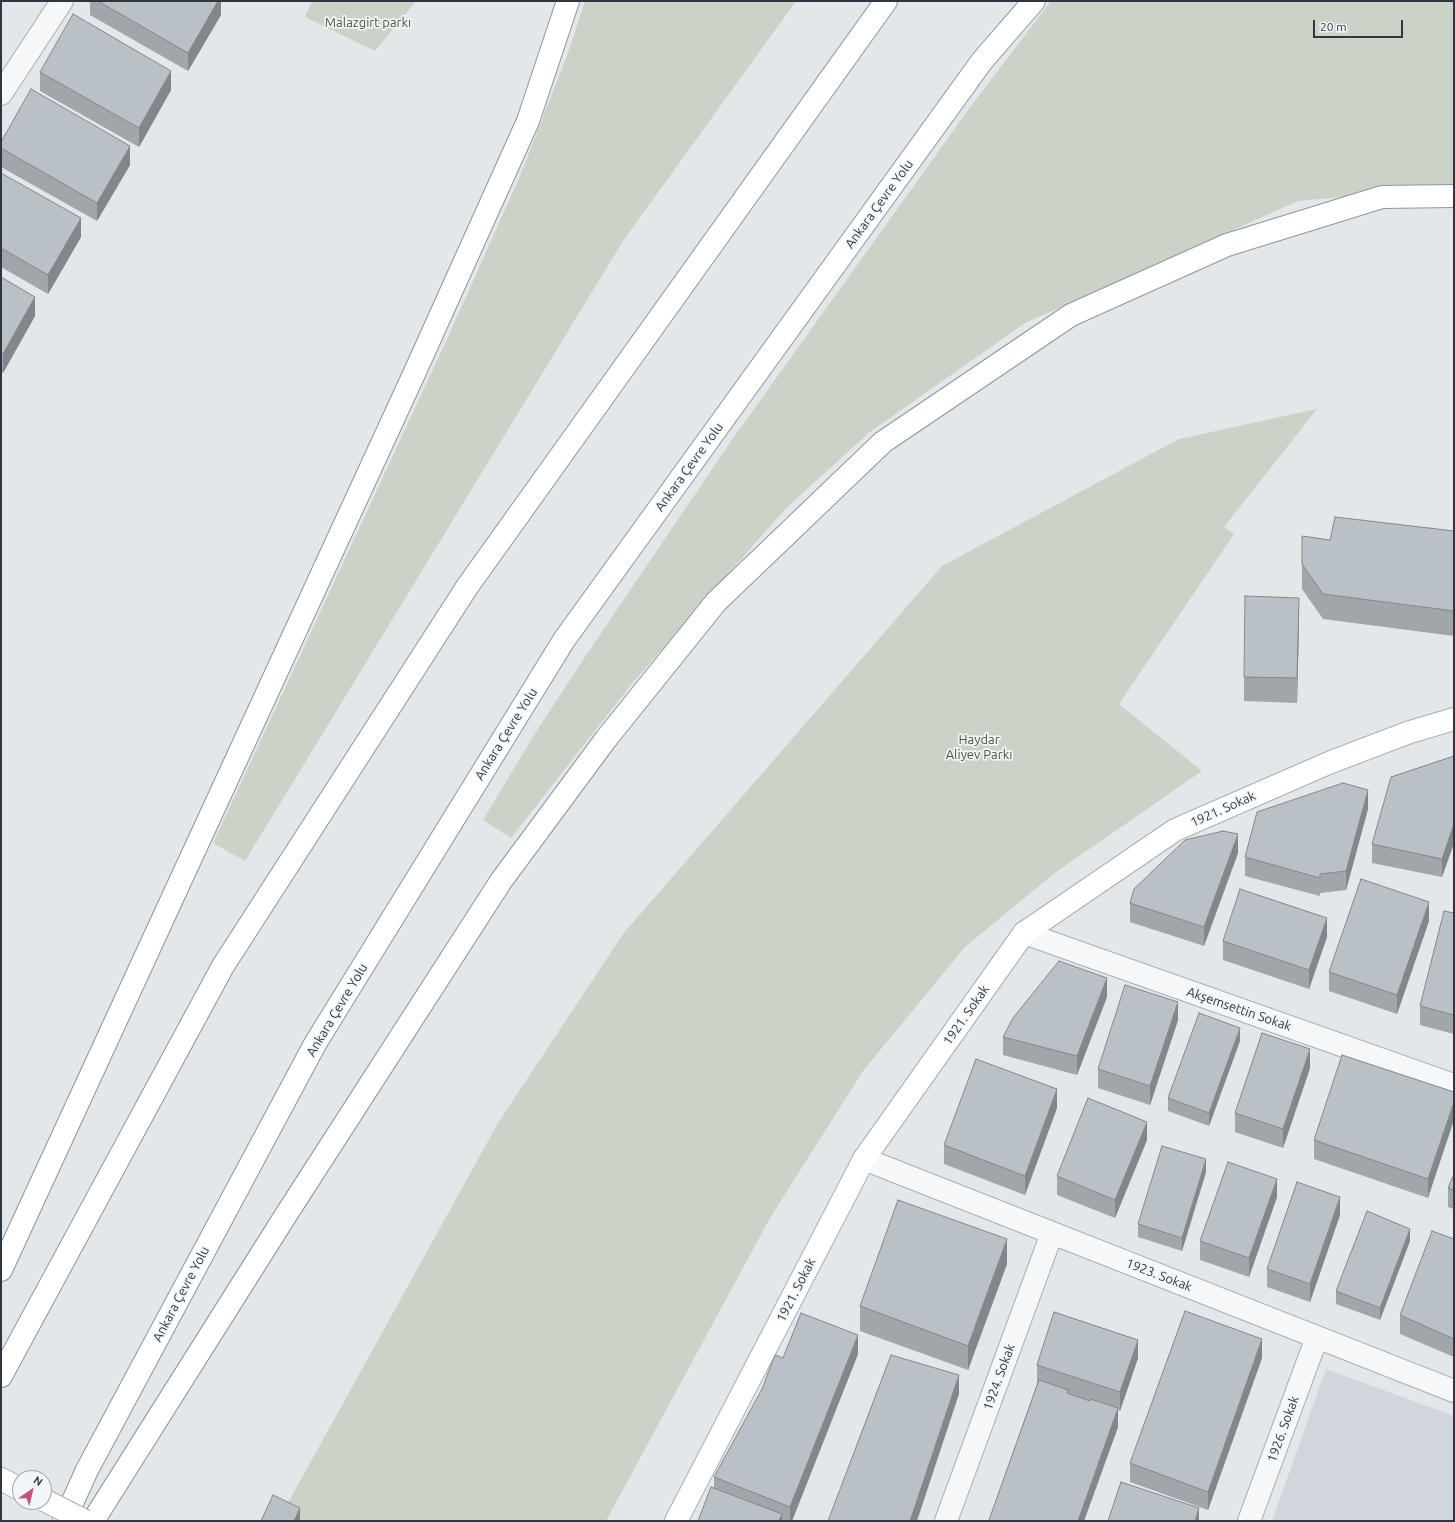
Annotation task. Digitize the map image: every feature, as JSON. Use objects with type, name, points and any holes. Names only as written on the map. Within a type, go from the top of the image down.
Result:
[{"type":"main road","points":[[1,1270],[407,388],[528,121],[568,1]]},
{"type":"main road","points":[[1,1376],[223,966],[467,587],[886,1]]},
{"type":"main road","name":"Ankara Çevre Yolu","points":[[64,1521],[87,1470],[315,1044],[564,640],[982,61],[1034,1]]},
{"type":"main road","points":[[93,1521],[280,1225],[501,881],[606,739],[716,602],[883,442],[1071,315],[1227,245],[1249,238],[1382,197],[1454,196]]},
{"type":"main road","name":"1921. Sokak","points":[[676,1521],[864,1159],[1024,933],[1175,830],[1331,762],[1410,732],[1454,719]]},
{"type":"main road","points":[[1,1479],[12,1485]]},
{"type":"main road","points":[[52,1504],[86,1521]]},
{"type":"street","points":[[1,94],[62,1]]},
{"type":"street","name":"Akşemsettin Sokak","points":[[1024,933],[1454,1085]]},
{"type":"street","name":"1923. Sokak","points":[[864,1159],[1454,1391]]},
{"type":"street","name":"1924. Sokak","points":[[946,1521],[1052,1233]]},
{"type":"street","name":"1926. Sokak","points":[[1249,1521],[1317,1337]]},
{"type":"shaded area","points":[[1326,1369],[1454,1416],[1454,1521],[1272,1521]]},
{"type":"green space","name":"Malazgirt parkı","points":[[312,1],[416,1],[375,51],[305,17]]},
{"type":"green space","points":[[585,1],[796,1],[623,241],[245,861],[213,843],[448,337],[520,176],[569,50]]},
{"type":"green space","points":[[1051,1],[1454,1],[1454,187],[1298,201],[1025,323],[870,432],[786,508],[630,686],[511,838],[483,820],[536,732],[587,654],[729,444],[971,106]]},
{"type":"green space","name":"Haydar Aliyev Parkı","points":[[1317,409],[1224,527],[1234,534],[1119,704],[1202,771],[1056,872],[965,947],[863,1071],[770,1218],[606,1521],[278,1521],[498,1123],[623,934],[942,566],[1179,439]]},
{"type":"building","points":[[98,1],[218,1],[188,53]]},
{"type":"building","points":[[73,14],[171,71],[139,128],[40,72]]},
{"type":"building","points":[[31,89],[130,146],[97,203],[1,148],[1,142]]},
{"type":"building","points":[[1,173],[81,218],[48,275],[1,248]]},
{"type":"building","points":[[1,277],[35,297],[3,354],[1,353]]},
{"type":"building","points":[[1335,517],[1454,531],[1454,611],[1323,594],[1302,564],[1302,536],[1330,540]]},
{"type":"building","points":[[1245,596],[1299,598],[1297,678],[1244,677]]},
{"type":"building","points":[[1454,756],[1454,824],[1442,859],[1372,844],[1391,777]]},
{"type":"building","points":[[1343,783],[1368,790],[1346,871],[1320,874],[1320,878],[1245,857],[1257,812]]},
{"type":"building","points":[[1223,831],[1238,834],[1204,927],[1130,903],[1134,889],[1185,840]]},
{"type":"building","points":[[1361,879],[1429,902],[1397,995],[1329,972]]},
{"type":"building","points":[[1240,889],[1327,918],[1309,970],[1223,941]]},
{"type":"building","points":[[1444,911],[1454,913],[1454,1015],[1420,1006]]},
{"type":"building","points":[[1059,961],[1107,978],[1077,1056],[1003,1037],[1013,1018]]},
{"type":"building","points":[[1125,985],[1178,1002],[1150,1086],[1098,1069]]},
{"type":"building","points":[[1199,1013],[1240,1028],[1209,1113],[1168,1098]]},
{"type":"building","points":[[1262,1033],[1310,1049],[1283,1129],[1235,1113]]},
{"type":"building","points":[[1342,1055],[1454,1092],[1454,1102],[1428,1179],[1314,1140]]},
{"type":"building","points":[[976,1059],[1057,1089],[1025,1176],[944,1145]]},
{"type":"building","points":[[1088,1098],[1147,1122],[1115,1200],[1057,1176]]},
{"type":"building","points":[[1162,1146],[1206,1159],[1182,1238],[1138,1224]]},
{"type":"building","points":[[1228,1162],[1277,1179],[1249,1258],[1200,1241]]},
{"type":"building","points":[[1454,1174],[1454,1190],[1448,1188]]},
{"type":"building","points":[[1297,1182],[1340,1197],[1310,1284],[1267,1269]]},
{"type":"building","points":[[898,1200],[1007,1239],[968,1346],[860,1306]]},
{"type":"building","points":[[1367,1211],[1410,1229],[1380,1308],[1336,1291]]},
{"type":"building","points":[[1432,1231],[1454,1239],[1454,1339],[1400,1315]]},
{"type":"building","points":[[1185,1311],[1262,1339],[1208,1492],[1130,1463]]},
{"type":"building","points":[[1054,1312],[1138,1340],[1120,1392],[1037,1365]]},
{"type":"building","points":[[801,1313],[858,1335],[790,1507],[714,1477],[762,1389],[775,1355],[783,1358]]},
{"type":"building","points":[[891,1355],[959,1375],[910,1521],[828,1521]]},
{"type":"building","points":[[1039,1380],[1068,1390],[1067,1393],[1118,1408],[1078,1521],[991,1521],[989,1520]]},
{"type":"building","points":[[1121,1482],[1199,1508],[1195,1521],[1108,1521]]},
{"type":"building","points":[[711,1487],[782,1514],[779,1521],[698,1521]]},
{"type":"building","points":[[273,1495],[300,1508],[294,1521],[261,1521]]}]
